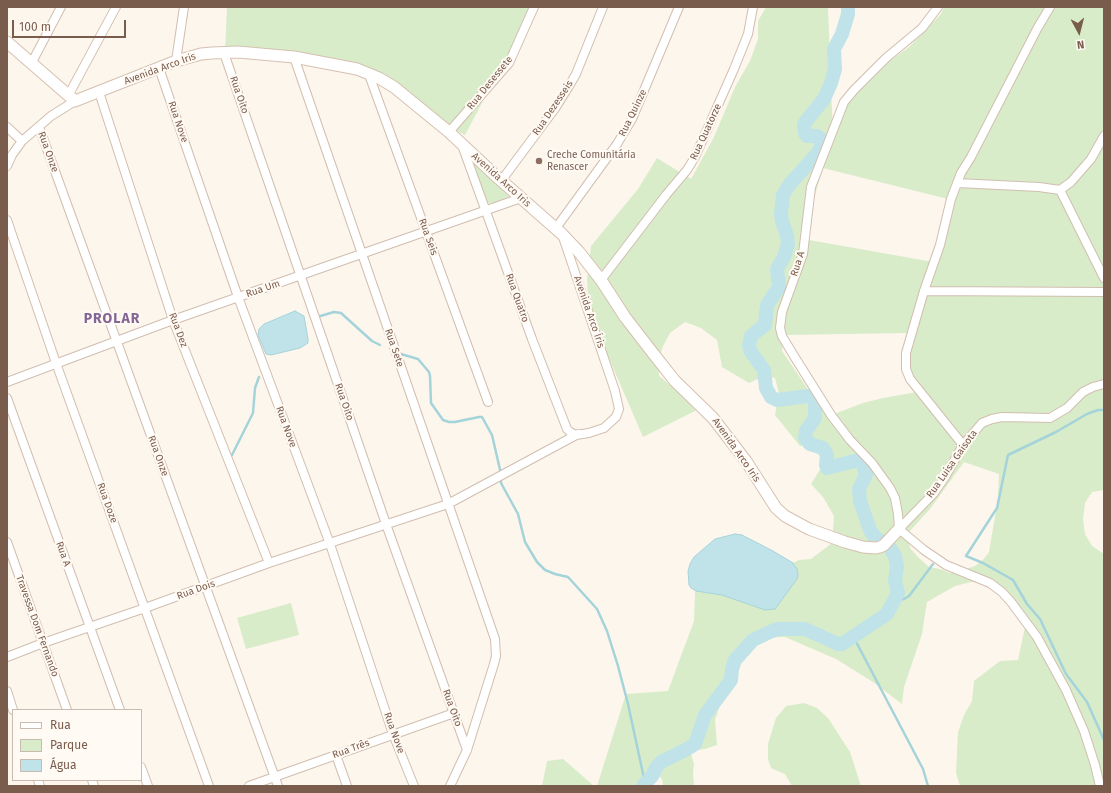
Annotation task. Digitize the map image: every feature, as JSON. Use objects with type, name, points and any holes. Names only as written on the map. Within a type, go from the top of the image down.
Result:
[{"type":"street","points":[[31,64],[61,7]]},
{"type":"street","points":[[7,42],[72,98],[116,7]]},
{"type":"street","points":[[176,61],[184,7]]},
{"type":"street","name":"Rua Desessete","points":[[449,132],[508,63],[534,7]]},
{"type":"street","name":"Rua Dezesseis","points":[[501,181],[564,96],[576,74],[603,7]]},
{"type":"street","name":"Rua Quinze","points":[[559,231],[617,144],[632,118],[679,7]]},
{"type":"street","name":"Rua Quatorze","points":[[601,280],[687,170],[695,157],[717,109],[748,34],[753,7]]},
{"type":"street","name":"Rua A","points":[[899,529],[898,514],[890,488],[872,463],[850,440],[831,416],[782,336],[780,328],[782,312],[803,254],[811,187],[844,102],[886,58],[922,28],[938,7]]},
{"type":"street","points":[[963,445],[917,390],[910,379],[906,369],[906,353],[924,291],[940,245],[951,199],[961,173],[971,157],[1037,29],[1050,7]]},
{"type":"street","name":"Rua Oito","points":[[224,53],[386,524],[467,750]]},
{"type":"street","name":"Avenida Arco Iris","points":[[7,166],[10,154],[22,141],[72,98],[99,92],[176,61],[201,54],[248,53],[294,57],[345,66],[368,72],[394,87],[449,132],[501,181],[559,231],[583,256],[661,364],[675,381],[718,423],[746,461],[776,508],[796,523],[809,529],[845,542],[870,548],[876,548],[887,542],[899,529]]},
{"type":"street","name":"Rua Sete","points":[[294,57],[495,639],[496,656],[467,750],[450,786]]},
{"type":"street","name":"Rua Nove","points":[[159,68],[238,297],[330,544],[393,734],[414,786]]},
{"type":"street","name":"Rua Seis","points":[[368,72],[488,402]]},
{"type":"street","name":"Rua Dez","points":[[99,92],[174,320],[269,564]]},
{"type":"street","points":[[7,127],[22,141]]},
{"type":"street","name":"Rua Onze","points":[[39,127],[278,786]]},
{"type":"street","points":[[957,183],[1038,187],[1060,190],[1071,182],[1091,159],[1104,136]]},
{"type":"street","name":"Rua Quatro","points":[[461,143],[532,339],[567,429],[570,432],[578,434]]},
{"type":"street","points":[[1060,190],[1104,278]]},
{"type":"street","name":"Rua Um","points":[[7,382],[238,297],[520,198]]},
{"type":"street","name":"Rua Doze","points":[[7,220],[56,363],[209,786]]},
{"type":"street","name":"Avenida Arco Íris","points":[[559,231],[616,391],[619,409],[616,417],[604,428],[589,433],[578,434]]},
{"type":"street","points":[[924,291],[1104,292]]},
{"type":"street","name":"Rua Luisa Gaisota","points":[[899,529],[934,493],[945,478],[963,445],[982,423],[1002,417],[1050,418],[1067,408],[1083,392],[1104,384]]},
{"type":"street","name":"Rua A","points":[[7,398],[120,709]]},
{"type":"street","name":"Rua Dois","points":[[7,658],[43,643],[269,564],[448,504],[578,434]]},
{"type":"street","points":[[899,529],[924,550],[946,565],[990,583],[1002,592],[1011,602],[1037,636],[1066,690],[1084,731],[1095,764],[1100,786]]},
{"type":"street","name":"Travessa Dom Fernando","points":[[7,542],[67,709]]},
{"type":"street","points":[[7,692],[14,709]]},
{"type":"street","name":"Rua Três","points":[[249,786],[454,713]]},
{"type":"street","points":[[336,755],[347,786]]},
{"type":"street","points":[[142,770],[148,786]]},
{"type":"green space","points":[[227,7],[533,7],[465,135],[450,127],[367,72],[225,52]]},
{"type":"green space","points":[[766,7],[828,7],[833,137],[842,114],[863,81],[909,47],[941,14],[944,7],[1104,7],[1104,490],[1092,492],[1085,503],[1083,519],[1085,534],[1092,546],[1104,554],[1104,786],[960,786],[956,773],[958,732],[964,715],[972,701],[974,681],[1000,661],[1018,660],[1025,627],[1024,617],[1020,606],[1011,597],[989,583],[971,582],[955,586],[927,602],[922,634],[904,687],[902,704],[873,682],[836,659],[785,637],[753,638],[729,678],[715,720],[717,745],[705,749],[690,751],[694,764],[694,786],[663,786],[662,779],[651,769],[636,786],[597,786],[626,694],[668,691],[694,621],[695,592],[699,591],[722,595],[765,610],[775,609],[797,579],[796,566],[793,563],[799,560],[811,559],[832,543],[834,516],[823,497],[811,484],[827,458],[818,444],[800,446],[775,415],[779,393],[775,378],[764,376],[749,383],[722,367],[717,340],[701,328],[685,322],[670,333],[663,346],[659,358],[659,376],[699,409],[643,437],[589,312],[587,280],[591,246],[638,189],[657,158],[691,179],[714,137],[735,87],[750,61],[758,39],[758,21]],"holes":[[[823,168],[952,200],[939,263],[809,240],[814,198]],[[910,334],[907,379],[917,392],[863,403],[829,416],[818,404],[782,351],[784,335]],[[964,462],[999,474],[998,499],[989,552],[983,560],[975,566],[950,573],[929,567],[910,548],[905,523],[908,533],[930,509]]]},
{"type":"green space","points":[[472,162],[511,198],[493,204],[486,202]]},
{"type":"green space","points":[[291,603],[299,635],[246,649],[237,618]]},
{"type":"green space","points":[[804,703],[817,708],[828,718],[850,752],[861,786],[792,786],[785,774],[771,768],[768,759],[768,744],[776,718],[786,706]]},
{"type":"green space","points":[[563,759],[594,786],[542,786],[547,761]]},
{"type":"water","points":[[295,311],[304,316],[308,343],[300,348],[271,355],[266,354],[258,335],[259,329],[264,324]]},
{"type":"water","points":[[735,534],[742,535],[773,551],[793,563],[797,569],[797,579],[775,609],[765,610],[722,595],[696,591],[689,585],[688,571],[694,557],[715,539]]},
{"type":"waterway","points":[[643,786],[661,762],[695,744],[705,715],[731,680],[735,660],[753,640],[778,629],[805,629],[838,644],[842,644],[887,614],[898,593],[895,580],[897,567],[895,556],[887,543],[876,539],[870,530],[860,501],[859,489],[866,475],[863,465],[860,461],[855,461],[827,468],[827,455],[823,448],[810,444],[805,438],[806,431],[815,418],[815,399],[808,396],[777,400],[771,397],[766,388],[764,370],[751,352],[749,346],[751,336],[765,325],[767,305],[779,287],[777,269],[784,257],[788,244],[781,214],[783,195],[789,185],[821,148],[821,139],[817,136],[807,136],[804,125],[824,99],[831,83],[835,69],[834,49],[842,34],[848,14],[848,7]]},
{"type":"waterway","points":[[317,317],[334,312],[341,313],[372,341],[380,345]]},
{"type":"waterway","points":[[401,354],[418,359],[429,372],[431,403],[443,420],[455,422],[482,417],[492,435],[501,474]]},
{"type":"waterway","points":[[232,455],[253,413],[255,388],[259,377]]},
{"type":"waterway","points":[[1104,410],[1098,410],[1087,414],[1056,432],[1008,455],[997,508],[966,556],[983,563],[1013,580],[1027,604],[1040,619],[1066,674],[1087,702],[1104,740]]},
{"type":"waterway","points":[[501,479],[501,483],[518,514],[525,542],[537,562],[545,570],[568,577],[597,609],[607,631],[618,666],[645,783]]},
{"type":"waterway","points":[[894,600],[904,599],[909,596],[933,564]]},
{"type":"waterway","points":[[853,636],[923,769],[928,786]]},
{"type":"place","name":"Creche Comunitária Renascer","points":[[539,161]]},
{"type":"district","name":"PROLAR","points":[[112,319]]}]
